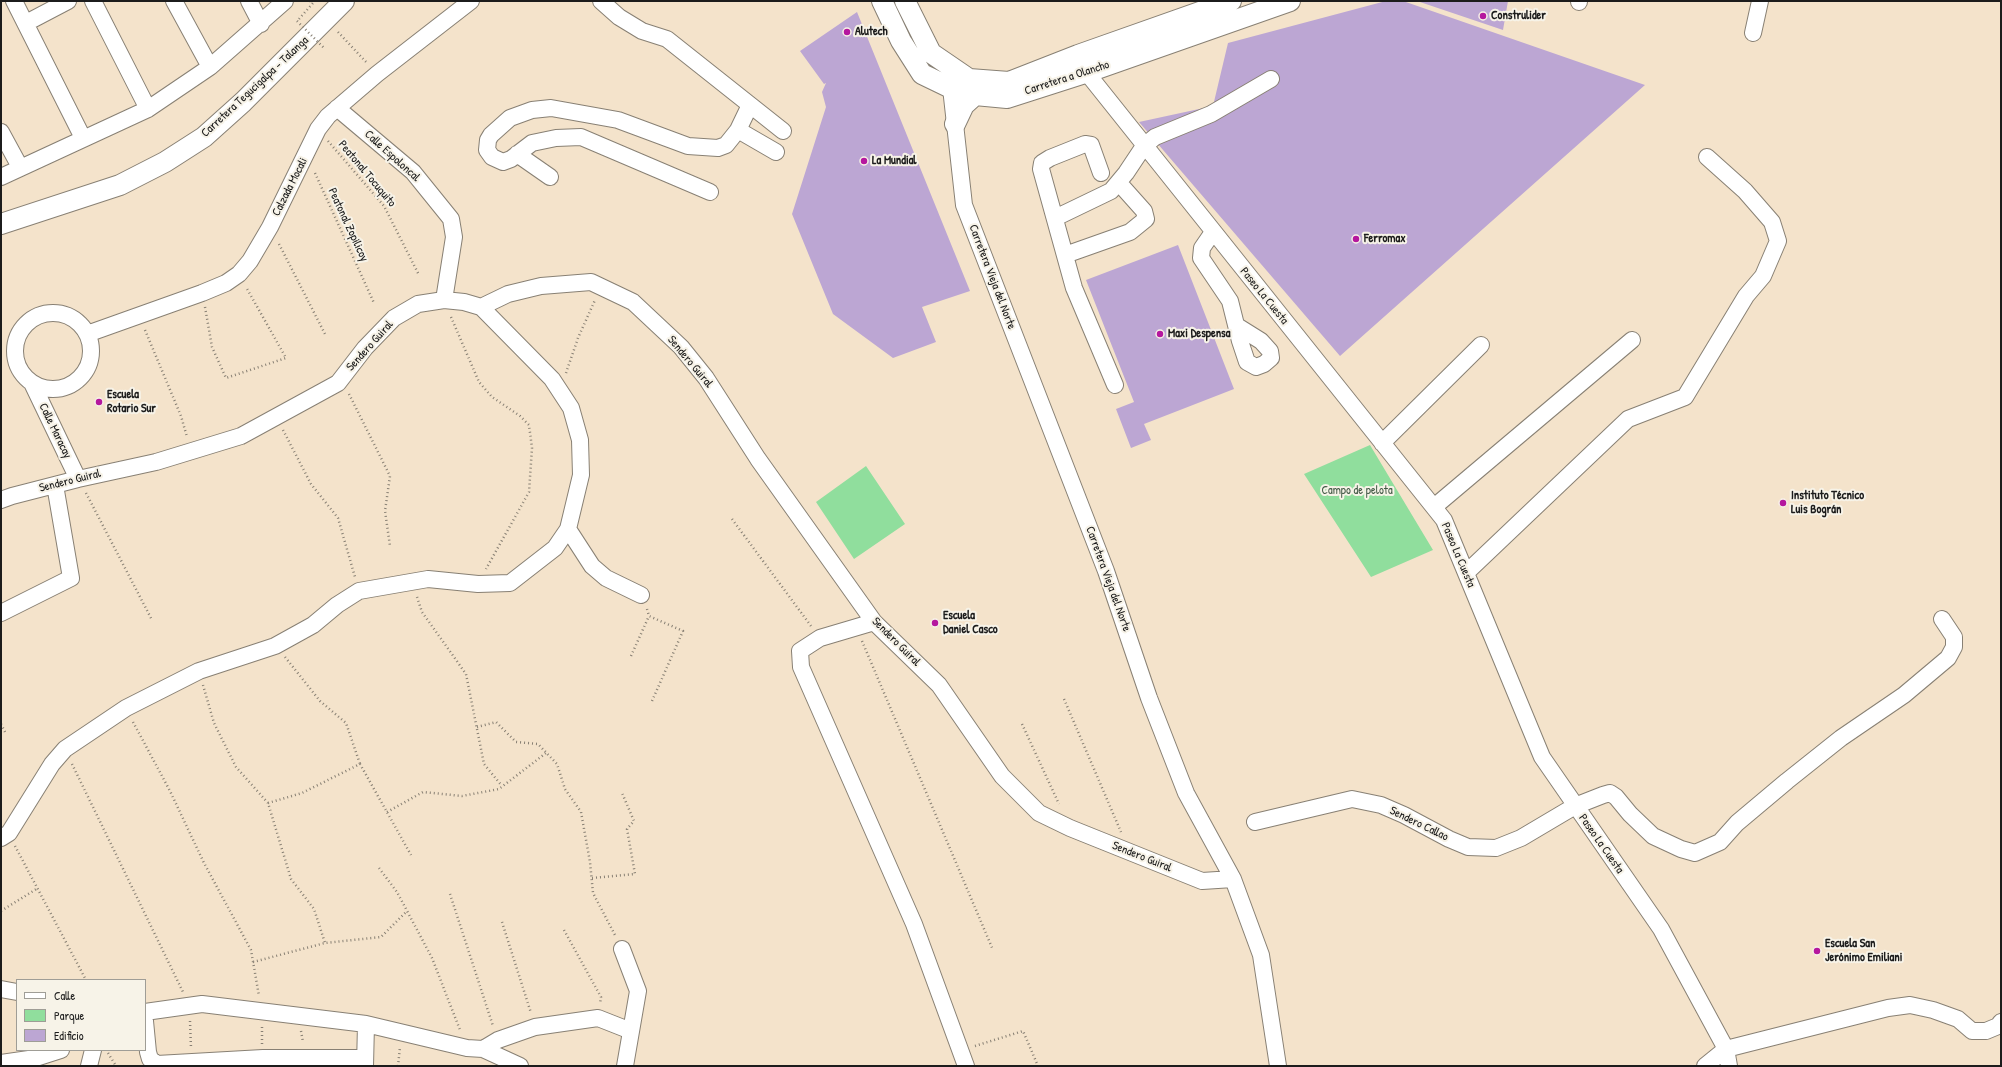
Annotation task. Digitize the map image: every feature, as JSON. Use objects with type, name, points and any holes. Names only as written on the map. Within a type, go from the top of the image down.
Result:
[{"type":"main road","name":"Carretera a Olancho","points":[[882,1],[901,40],[922,74],[951,88],[975,96],[1007,98],[1080,65],[1231,1]]},
{"type":"main road","name":"Carretera a Olancho","points":[[905,1],[931,53],[969,79],[1009,82],[1080,65],[1290,1]]},
{"type":"main road","name":"Carretera Tegucigalpa - Talanga","points":[[1,224],[120,185],[165,162],[204,137],[243,102],[335,7]]},
{"type":"main road","points":[[955,124],[964,104],[975,96]]},
{"type":"street","points":[[14,1],[82,138]]},
{"type":"street","points":[[26,24],[68,1]]},
{"type":"street","points":[[93,1],[148,109]]},
{"type":"street","points":[[174,1],[210,67]]},
{"type":"street","points":[[249,1],[261,24]]},
{"type":"street","points":[[1,177],[82,138],[148,109],[210,67],[261,24],[285,1]]},
{"type":"street","name":"Calzada Mocali","points":[[87,334],[202,293],[226,283],[239,274],[250,261],[270,227],[318,129],[337,108],[377,74],[471,1]]},
{"type":"street","points":[[601,1],[619,17],[642,31],[667,39],[783,131]]},
{"type":"street","points":[[1753,32],[1760,1]]},
{"type":"street","name":"Paseo La Cuesta","points":[[1080,65],[1444,520],[1542,757],[1661,929],[1726,1049],[1729,1066]]},
{"type":"street","points":[[1055,218],[1111,191],[1120,183],[1144,146],[1155,137],[1211,114],[1271,79]]},
{"type":"street","name":"Carretera Vieja del Norte","points":[[951,88],[964,206],[1106,571],[1149,698],[1186,793],[1233,879],[1261,955],[1278,1066]]},
{"type":"street","points":[[710,192],[581,137],[556,138],[532,142],[517,154],[503,162],[492,157],[487,150],[488,140],[491,134],[510,118],[532,110],[544,108],[618,120],[688,146],[698,148],[718,148],[726,145],[738,130],[750,104]]},
{"type":"street","name":"Calle Espoloncal","points":[[337,108],[413,172],[451,219],[454,237],[444,300]]},
{"type":"street","points":[[738,130],[776,152]]},
{"type":"street","points":[[1,132],[20,167]]},
{"type":"street","points":[[1101,173],[1091,145],[1085,144],[1042,162],[1041,169],[1074,288],[1114,385]]},
{"type":"street","points":[[517,154],[550,177]]},
{"type":"street","points":[[1466,573],[1628,419],[1685,397],[1746,296],[1763,276],[1778,241],[1772,222],[1745,191],[1707,157]]},
{"type":"street","points":[[1065,255],[1130,232],[1146,219],[1144,211],[1120,183]]},
{"type":"street","points":[[1213,232],[1202,248],[1202,258],[1230,301],[1237,326]]},
{"type":"street","name":"Sendero Guiral","points":[[1,500],[78,478],[156,462],[191,450],[241,436],[338,383],[365,348],[394,318],[418,304],[444,300],[464,302],[481,307],[508,294],[541,286],[590,282],[633,302],[681,347],[706,378],[758,459],[874,622],[939,685],[1002,776],[1039,813],[1070,828],[1202,881],[1233,879]]},
{"type":"street","points":[[5,836],[52,764],[65,750],[126,708],[199,671],[275,646],[313,624],[337,605],[359,591],[428,579],[478,584],[510,583],[555,548],[568,529],[581,475],[580,440],[571,408],[552,379],[481,307]]},
{"type":"street","name":"Calle Maracay","points":[[48,313],[71,317],[80,324],[87,334],[91,346],[91,358],[86,370],[79,380],[56,390],[43,388],[32,383],[23,375],[17,365],[15,354],[16,342],[20,332],[27,323],[37,316],[48,313]]},
{"type":"street","points":[[1434,507],[1632,340]]},
{"type":"street","points":[[1382,443],[1481,345]]},
{"type":"street","name":"Calle Maracay","points":[[32,383],[78,478]]},
{"type":"street","points":[[1,613],[71,578],[55,485]]},
{"type":"street","points":[[568,529],[592,566],[606,578],[641,594]]},
{"type":"street","name":"Sendero Callao","points":[[1255,822],[1352,799],[1387,808],[1468,847],[1496,848],[1521,838],[1575,806],[1610,793],[1616,797],[1630,814],[1653,836],[1681,849],[1695,853],[1720,842],[1737,824],[1787,781],[1841,738],[1904,694],[1948,658],[1954,647],[1954,637],[1942,619]]},
{"type":"street","points":[[874,622],[820,638],[800,651],[801,667],[914,924],[966,1066]]},
{"type":"street","points":[[622,949],[638,991],[625,1066]]},
{"type":"street","points":[[1,989],[16,992]]},
{"type":"street","points":[[146,1012],[202,1004],[298,1017],[366,1024],[475,1049],[520,1066]]},
{"type":"street","points":[[1705,1066],[1726,1049],[1888,1008],[1910,1005],[1933,1010],[1958,1019],[1972,1031],[1986,1030],[1998,1026],[2001,1022]]},
{"type":"street","points":[[475,1049],[535,1027],[598,1018],[631,1031]]},
{"type":"street","points":[[146,1031],[150,1059],[157,1064],[262,1058],[365,1062],[366,1024]]},
{"type":"street","points":[[1,1063],[36,1058],[58,1051]]},
{"type":"street","points":[[89,1066],[93,1051]]},
{"type":"path","points":[[310,1],[313,3],[297,21],[324,48]]},
{"type":"path","points":[[335,7],[377,74]]},
{"type":"path","name":"Peatonal Tocuquito","points":[[318,129],[384,206],[419,275]]},
{"type":"path","name":"Peatonal Zopilicoy","points":[[306,155],[374,303]]},
{"type":"path","points":[[270,227],[325,334]]},
{"type":"path","points":[[202,293],[212,347],[226,378],[286,358],[239,274]]},
{"type":"path","points":[[559,391],[578,338],[601,286]]},
{"type":"path","points":[[444,300],[479,382],[492,397],[520,416],[529,425],[532,448],[529,492],[478,584]]},
{"type":"path","points":[[139,316],[181,416],[191,450]]},
{"type":"path","points":[[341,379],[390,476],[385,511],[390,546]]},
{"type":"path","points":[[276,417],[311,484],[338,518],[359,591]]},
{"type":"path","points":[[78,478],[152,620]]},
{"type":"path","points":[[732,519],[820,638]]},
{"type":"path","points":[[411,582],[422,612],[466,674],[484,764],[502,786]]},
{"type":"path","points":[[631,656],[649,616],[641,594]]},
{"type":"path","points":[[649,616],[683,631],[652,701]]},
{"type":"path","points":[[856,628],[993,950]]},
{"type":"path","points":[[275,646],[293,665],[320,701],[346,723],[360,764],[410,856]]},
{"type":"path","points":[[199,671],[214,723],[236,768],[268,804],[292,879],[314,909],[325,943]]},
{"type":"path","points":[[1064,699],[1130,852]]},
{"type":"path","points":[[126,708],[170,791],[204,863],[251,950],[261,1011],[262,1058]]},
{"type":"path","points":[[477,726],[496,722],[516,742],[538,744],[557,764],[565,790],[580,812],[592,878],[593,893],[622,949]]},
{"type":"path","points":[[1,724],[5,732]]},
{"type":"path","points":[[1022,724],[1070,828]]},
{"type":"path","points":[[65,750],[189,1005],[192,1062]]},
{"type":"path","points":[[386,812],[423,792],[462,796],[499,789],[546,753]]},
{"type":"path","points":[[268,804],[302,793],[360,764]]},
{"type":"path","points":[[592,878],[635,874],[627,829],[634,821],[622,793]]},
{"type":"path","points":[[5,836],[38,888],[85,979]]},
{"type":"path","points":[[379,868],[397,892],[432,958],[475,1049]]},
{"type":"path","points":[[1,910],[38,888]]},
{"type":"path","points":[[450,894],[498,1040]]},
{"type":"path","points":[[252,962],[325,943],[381,937],[406,910]]},
{"type":"path","points":[[502,922],[535,1027]]},
{"type":"path","points":[[564,930],[601,997],[598,1018]]},
{"type":"path","points":[[960,1050],[1022,1031],[1038,1066]]},
{"type":"path","points":[[107,1051],[115,1061],[116,1066]]},
{"type":"green space","name":"Campo de pelota","points":[[1370,445],[1433,550],[1371,577],[1304,474]]},
{"type":"green space","points":[[866,466],[905,524],[854,559],[816,502]]},
{"type":"building","name":"Ferromax","points":[[1386,1],[1403,1],[1645,85],[1340,356],[1139,122],[1213,106],[1228,43]]},
{"type":"building","name":"Construlider","points":[[1417,1],[1508,1],[1503,30]]},
{"type":"building","name":"La Mundial","points":[[857,12],[970,291],[922,307],[936,342],[893,358],[833,314],[792,214],[826,107],[822,92],[826,83],[824,84],[800,51]]},
{"type":"building","name":"Maxi Despensa","points":[[1178,245],[1234,389],[1144,424],[1151,440],[1131,448],[1116,409],[1134,402],[1086,280]]},
{"type":"place","name":"Construlider","points":[[1483,16]]},
{"type":"place","name":"Alutech","points":[[847,32]]},
{"type":"place","name":"La Mundial","points":[[864,161]]},
{"type":"place","name":"Ferromax","points":[[1356,239]]},
{"type":"place","name":"Maxi Despensa","points":[[1160,334]]},
{"type":"place","name":"Escuela Rotario Sur","points":[[99,402]]},
{"type":"place","name":"Instituto Técnico Luis Bográn","points":[[1783,503]]},
{"type":"place","name":"Escuela Daniel Casco","points":[[935,623]]},
{"type":"place","name":"Escuela San Jerónimo Emiliani","points":[[1817,951]]}]
